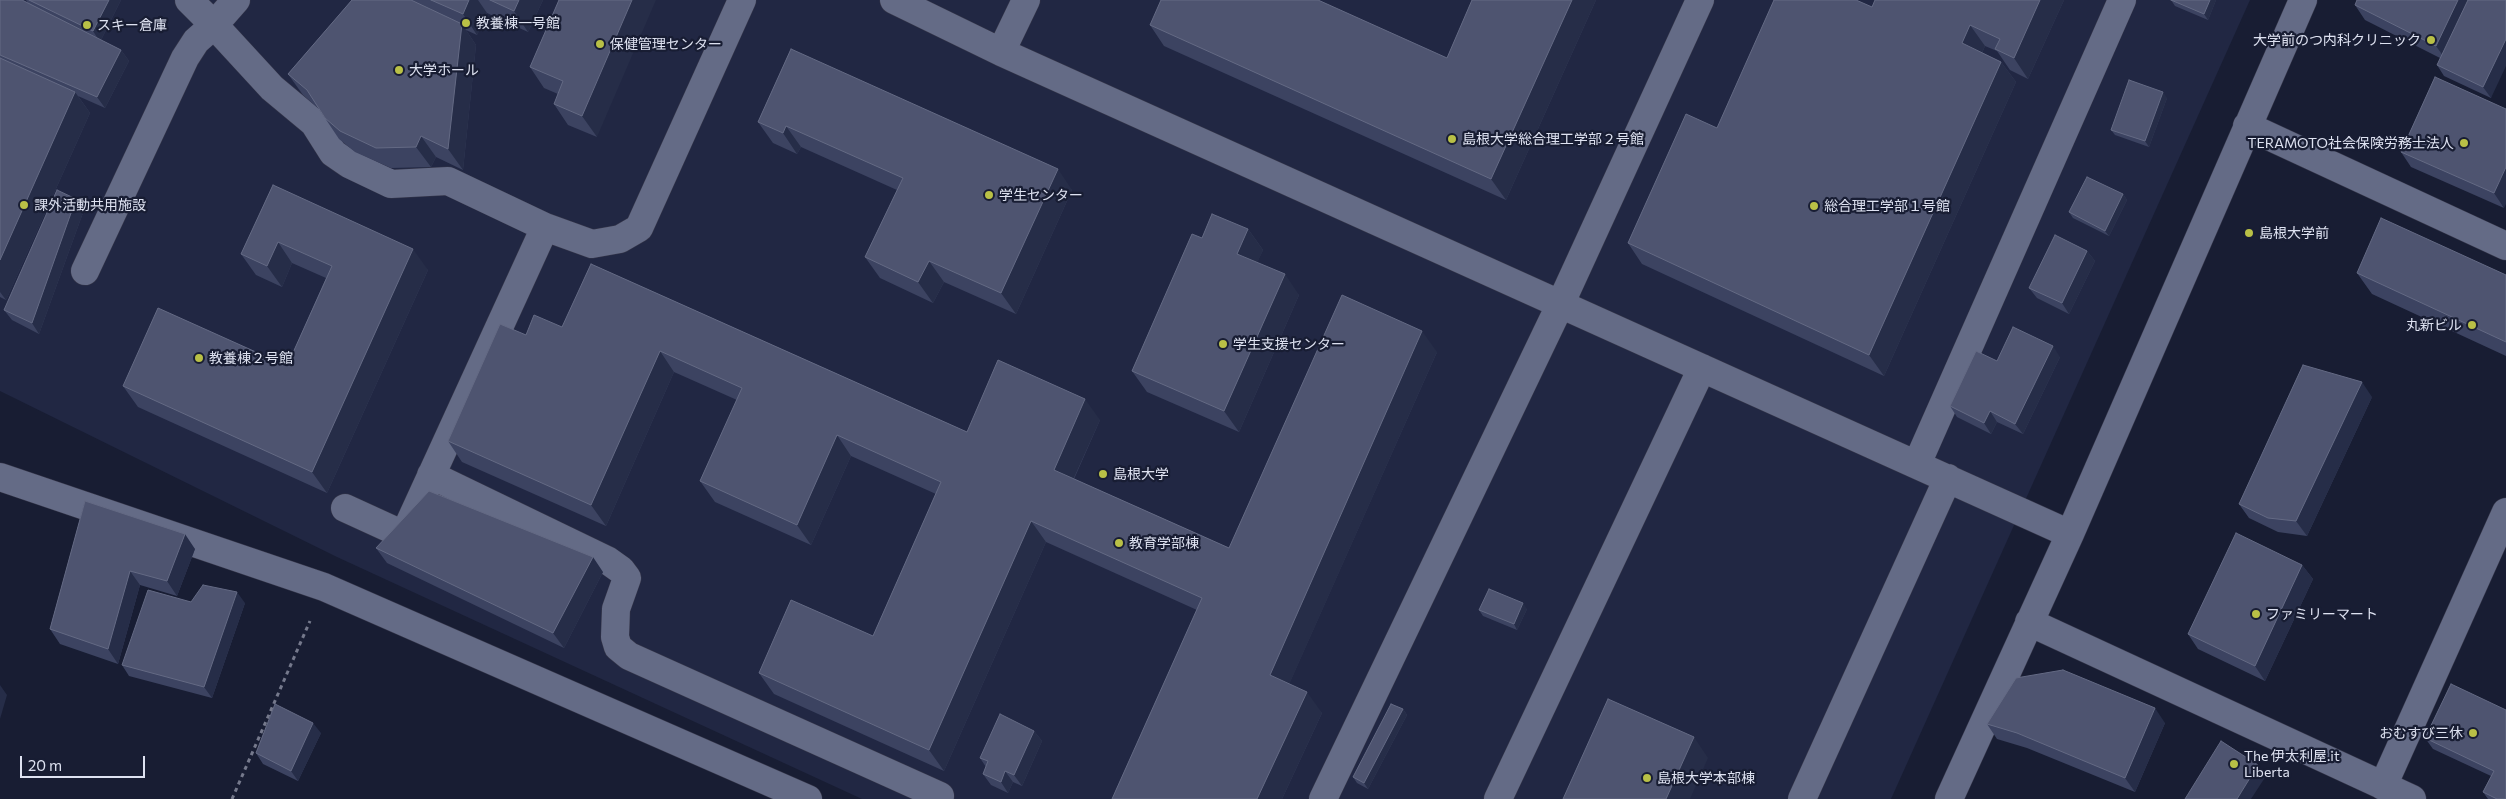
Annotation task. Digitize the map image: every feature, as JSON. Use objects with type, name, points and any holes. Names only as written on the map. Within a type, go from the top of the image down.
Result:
[{"type":"street","points":[[189,0],[272,88],[314,123],[332,153],[349,164],[391,184],[448,181],[545,227],[592,244],[620,239],[639,228],[742,0]]},
{"type":"street","points":[[86,271],[185,58],[196,41],[214,25],[236,0]]},
{"type":"street","points":[[894,0],[1001,52],[2070,534]]},
{"type":"street","points":[[1001,52],[1026,0]]},
{"type":"street","points":[[1323,799],[1560,305],[1700,0]]},
{"type":"street","points":[[1917,464],[2122,0]]},
{"type":"street","points":[[1949,799],[2070,534],[2303,0]]},
{"type":"street","points":[[2247,126],[2506,246]]},
{"type":"street","points":[[346,508],[404,535],[545,227]]},
{"type":"street","points":[[1498,799],[1702,368]]},
{"type":"street","points":[[431,475],[607,560],[620,570],[627,578],[616,609],[614,637],[618,647],[629,656],[940,796]]},
{"type":"street","points":[[0,477],[324,586],[808,799]]},
{"type":"street","points":[[1802,799],[1948,478]]},
{"type":"street","points":[[2383,786],[2506,512]]},
{"type":"street","points":[[2029,622],[2412,799]]},
{"type":"path","points":[[232,799],[324,586]]},
{"type":"shaded area","name":"島根大学","points":[[0,0],[2250,0],[1891,799],[862,799],[337,557],[0,391]]},
{"type":"building","points":[[0,0],[22,0],[121,50],[97,97],[0,55]]},
{"type":"building","points":[[29,0],[109,0],[93,31]]},
{"type":"building","name":"大学ホール","points":[[352,0],[411,0],[462,24],[448,149],[421,136],[416,147],[376,148],[340,131],[325,118],[307,90],[288,74]]},
{"type":"building","points":[[431,0],[469,0],[463,14]]},
{"type":"building","points":[[490,0],[519,0],[514,11]]},
{"type":"building","points":[[559,0],[632,0],[582,116],[554,104],[563,81],[530,67]]},
{"type":"building","name":"島根大学総合理工学部２号館","points":[[1161,0],[1318,0],[1447,58],[1472,0],[1572,0],[1491,179],[1150,25]]},
{"type":"building","name":"総合理工学部１号館","points":[[1774,0],[1856,0],[1872,7],[1875,0],[2040,0],[2014,58],[1995,49],[2000,39],[1970,25],[1962,43],[2001,62],[1869,355],[1628,243],[1686,114],[1717,128]]},
{"type":"building","points":[[2171,0],[2210,0],[2204,14]]},
{"type":"building","points":[[2357,0],[2458,0],[2436,46],[2355,5]]},
{"type":"building","points":[[2468,0],[2506,0],[2506,39],[2483,87],[2437,65]]},
{"type":"building","name":"学生センター","points":[[791,49],[1058,169],[1001,293],[929,261],[918,282],[865,257],[903,178],[786,126],[783,133],[758,122]]},
{"type":"building","name":"課外活動共用施設","points":[[0,58],[75,92],[0,260]]},
{"type":"building","name":"TERAMOTO社会保険労務士法人","points":[[2435,77],[2506,109],[2506,167],[2494,193],[2401,152]]},
{"type":"building","points":[[2129,80],[2163,92],[2145,141],[2111,130]]},
{"type":"building","points":[[2087,177],[2123,194],[2105,231],[2069,212]]},
{"type":"building","name":"教養棟２号館","points":[[273,185],[413,249],[312,472],[123,386],[158,308],[287,366],[332,266],[278,242],[267,266],[241,254]]},
{"type":"building","points":[[57,190],[76,199],[32,323],[4,310]]},
{"type":"building","name":"学生支援センター","points":[[1212,214],[1248,229],[1237,254],[1285,274],[1224,411],[1132,371],[1192,234],[1202,238]]},
{"type":"building","name":"丸新ビル","points":[[2381,218],[2506,275],[2506,342],[2357,273]]},
{"type":"building","points":[[2055,235],[2087,251],[2062,303],[2029,288]]},
{"type":"building","name":"教育学部棟","points":[[591,264],[967,432],[998,360],[1085,399],[1054,470],[1229,548],[1342,295],[1422,331],[1270,675],[1307,692],[1257,799],[1112,799],[1202,598],[1031,521],[929,750],[759,673],[791,600],[873,636],[941,482],[837,435],[797,525],[700,481],[742,388],[660,351],[591,505],[448,441],[500,324],[526,335],[534,315],[562,327]]},
{"type":"building","points":[[2013,327],[2053,346],[2015,424],[1990,411],[1984,423],[1950,406],[1976,351],[1997,361]]},
{"type":"building","points":[[2303,365],[2362,382],[2296,521],[2268,518],[2239,504]]},
{"type":"building","points":[[429,491],[593,557],[553,633],[376,548]]},
{"type":"building","points":[[85,501],[185,534],[167,581],[130,571],[108,649],[50,629]]},
{"type":"building","name":"ファミリーマート","points":[[2236,533],[2302,565],[2255,666],[2188,634]]},
{"type":"building","points":[[203,585],[237,592],[204,687],[122,665],[148,590],[191,602]]},
{"type":"building","points":[[1489,589],[1523,603],[1514,624],[1479,610]]},
{"type":"building","points":[[2063,670],[2155,708],[2125,778],[2017,733],[1987,724],[2016,678]]},
{"type":"building","name":"おむすび三休","points":[[2451,684],[2506,710],[2506,799],[2497,799],[2483,792],[2494,771],[2425,738]]},
{"type":"building","name":"島根大学本部棟","points":[[1608,699],[1694,737],[1666,799],[1563,799]]},
{"type":"building","points":[[275,704],[313,723],[291,771],[256,753]]},
{"type":"building","points":[[1391,704],[1403,709],[1364,783],[1353,777]]},
{"type":"building","points":[[1000,714],[1034,731],[1014,775],[1005,771],[1001,782],[983,774],[988,761],[980,758]]},
{"type":"building","name":"The 伊太利屋.it Liberta","points":[[2221,741],[2258,765],[2237,799],[2185,799]]},
{"type":"place","name":"教養棟一号館","points":[[466,23]]},
{"type":"place","name":"スキー倉庫","points":[[87,25]]},
{"type":"place","name":"大学前のつ内科クリニック","points":[[2431,40]]},
{"type":"place","name":"保健管理センター","points":[[600,44]]},
{"type":"place","name":"大学ホール","points":[[399,70]]},
{"type":"place","name":"島根大学総合理工学部２号館","points":[[1452,139]]},
{"type":"place","name":"TERAMOTO社会保険労務士法人","points":[[2464,143]]},
{"type":"place","name":"学生センター","points":[[989,195]]},
{"type":"place","name":"課外活動共用施設","points":[[24,205]]},
{"type":"place","name":"総合理工学部１号館","points":[[1814,206]]},
{"type":"place","name":"島根大学前","points":[[2249,233]]},
{"type":"place","name":"丸新ビル","points":[[2472,325]]},
{"type":"place","name":"学生支援センター","points":[[1223,344]]},
{"type":"place","name":"教養棟２号館","points":[[199,358]]},
{"type":"place","name":"島根大学","points":[[1103,474]]},
{"type":"place","name":"教育学部棟","points":[[1119,543]]},
{"type":"place","name":"ファミリーマート","points":[[2256,614]]},
{"type":"place","name":"おむすび三休","points":[[2473,733]]},
{"type":"place","name":"The 伊太利屋.it Liberta","points":[[2234,764]]},
{"type":"place","name":"島根大学本部棟","points":[[1647,778]]}]
